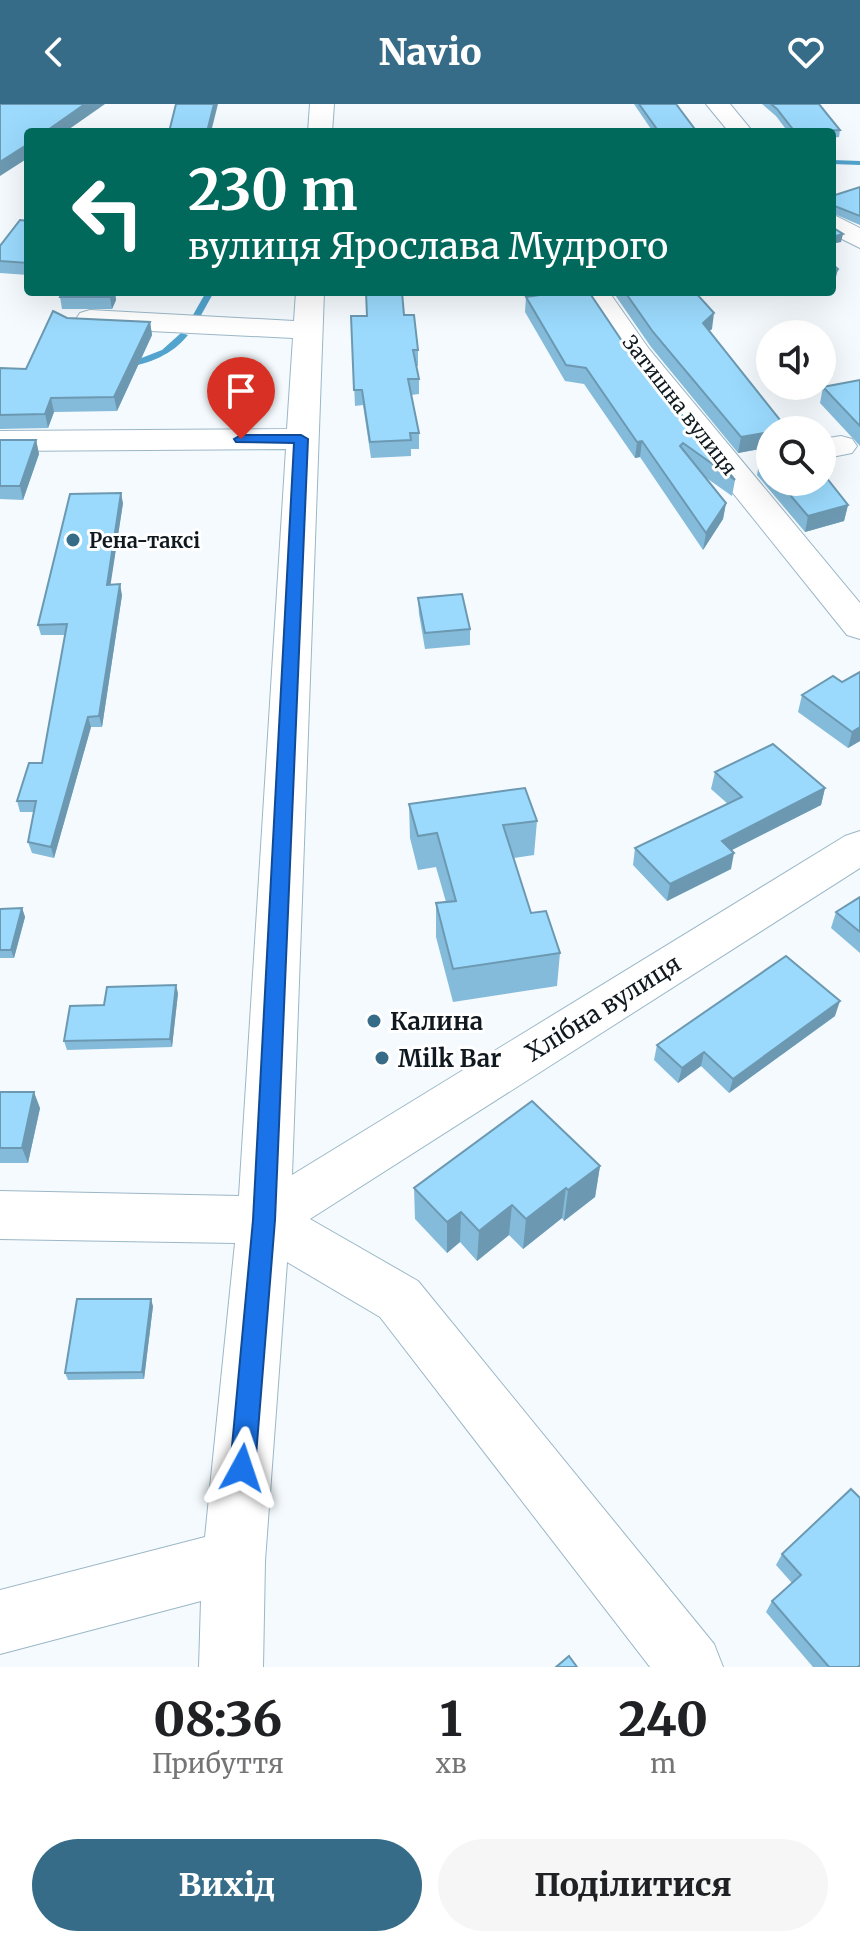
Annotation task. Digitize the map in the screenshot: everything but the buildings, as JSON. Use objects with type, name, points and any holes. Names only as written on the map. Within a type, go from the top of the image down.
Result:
[{"type":"street","points":[[320,128],[322,104]]},
{"type":"street","points":[[718,104],[738,128]]},
{"type":"street","points":[[836,225],[860,240]]},
{"type":"street","name":"Затишна вулиця","points":[[598,296],[638,355],[860,627]]},
{"type":"street","points":[[70,319],[309,311],[264,1220],[234,1561],[231,1667]]},
{"type":"street","points":[[0,441],[301,439]]},
{"type":"street","points":[[730,467],[756,462]]},
{"type":"street","name":"Хлібна вулиця","points":[[264,1220],[860,847]]},
{"type":"street","points":[[0,1215],[264,1220],[399,1299],[691,1667]]},
{"type":"street","points":[[0,1622],[234,1561]]},
{"type":"waterway","points":[[836,162],[860,163]]},
{"type":"waterway","points":[[197,315],[208,296]]},
{"type":"waterway","points":[[125,366],[158,356],[184,335]]},
{"type":"place","name":"Рена-таксі","points":[[73,540]]},
{"type":"place","name":"Калина","points":[[374,1021]]},
{"type":"place","name":"Milk Bar","points":[[382,1058]]},
{"type":"route","points":[[241,439],[301,439],[264,1220],[242,1468]]}]
